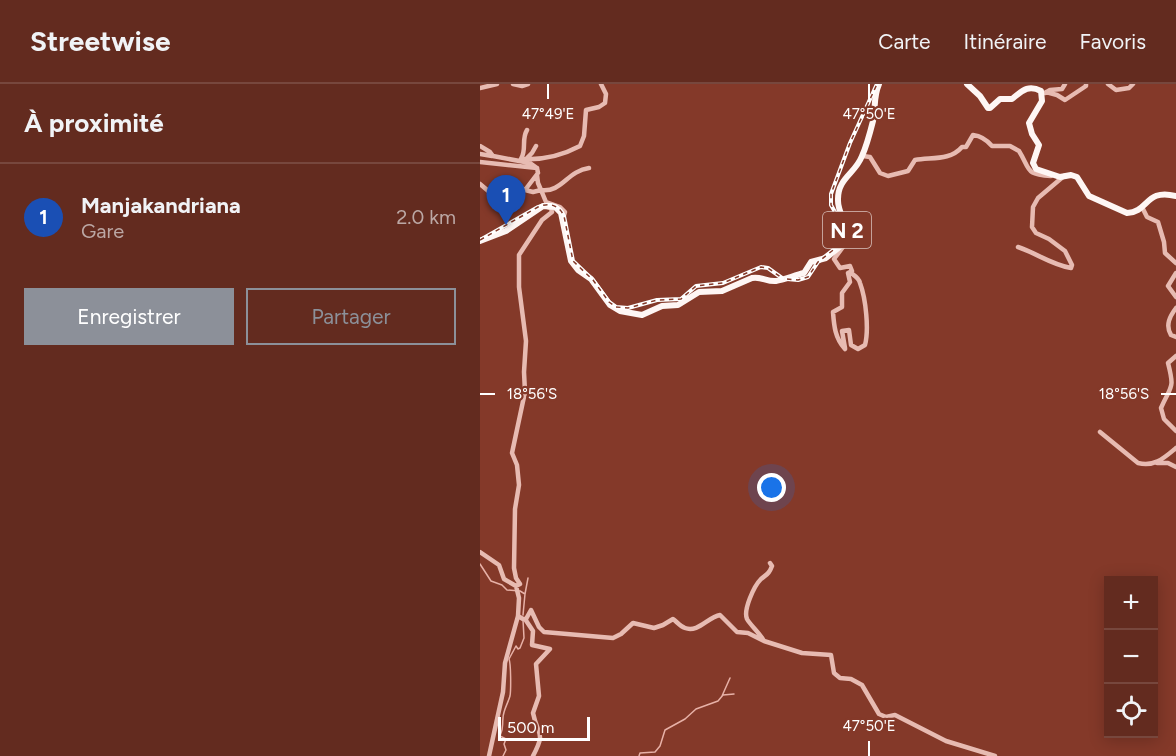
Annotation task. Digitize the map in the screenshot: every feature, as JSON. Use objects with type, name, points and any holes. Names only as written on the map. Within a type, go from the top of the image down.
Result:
[{"type":"main road","name":"N 2","points":[[563,219],[569,256],[574,266],[591,279],[614,309],[635,315],[642,315],[662,306],[678,305],[699,292],[722,291],[757,276],[778,281],[793,274],[804,273],[812,262],[826,258],[846,243],[849,233],[838,199],[842,182],[855,170],[863,156],[873,120],[874,98],[879,84]]},
{"type":"main road","points":[[967,84],[980,96],[988,108],[1000,99],[1012,99],[1024,88],[1037,88],[1044,93],[1029,123],[1032,134],[1040,146],[1033,165],[1037,169],[1062,176],[1073,175],[1077,177],[1089,196],[1121,211],[1131,213],[1158,194],[1176,196]]},
{"type":"main road","points":[[480,241],[506,231],[543,206],[549,205],[557,208],[563,219]]},
{"type":"street","points":[[480,88],[498,84]]},
{"type":"street","points":[[513,84],[522,86],[528,84]]},
{"type":"street","points":[[480,154],[521,160],[540,159],[566,153],[580,146],[584,136],[586,110],[605,103],[606,94],[601,84]]},
{"type":"street","points":[[1044,93],[1062,89],[1065,84]]},
{"type":"street","points":[[1044,93],[1058,95],[1065,100],[1086,84]]},
{"type":"street","points":[[1108,84],[1116,90],[1130,88],[1133,84]]},
{"type":"street","points":[[521,160],[524,153],[523,138],[527,130]]},
{"type":"street","points":[[906,177],[915,160],[939,159],[956,152],[966,147],[973,135],[983,138],[992,146],[1000,148],[1010,146],[1019,151],[1026,169],[1033,173],[1062,176]]},
{"type":"street","points":[[480,146],[493,156]]},
{"type":"street","points":[[521,160],[530,156],[536,146]]},
{"type":"street","points":[[491,164],[493,156]]},
{"type":"street","points":[[863,156],[870,158],[882,175],[888,176],[910,169]]},
{"type":"street","points":[[501,165],[502,158]]},
{"type":"street","points":[[521,160],[533,164],[537,170],[538,183],[546,202],[560,207],[565,212],[563,219]]},
{"type":"street","points":[[480,162],[537,170]]},
{"type":"street","points":[[480,184],[499,200],[519,187],[533,192],[552,190],[574,173],[589,168]]},
{"type":"street","points":[[525,190],[537,170]]},
{"type":"street","points":[[1018,247],[1028,249],[1046,261],[1071,268],[1065,251],[1036,233],[1032,227],[1033,207],[1038,198],[1062,176]]},
{"type":"street","points":[[489,756],[502,692],[505,663],[521,618],[517,589],[520,584],[514,568],[515,509],[519,485],[517,465],[512,453],[525,392],[526,341],[519,286],[519,255],[542,220],[552,212],[550,207],[543,206]]},
{"type":"street","points":[[1142,207],[1147,218],[1158,222],[1165,253],[1176,263]]},
{"type":"street","points":[[846,243],[834,259],[840,268],[850,266],[851,273],[859,281],[866,310],[866,342],[863,348],[858,349],[851,345],[849,330],[846,329],[842,331],[845,349],[838,340],[833,320],[833,312],[842,307],[842,293],[850,282],[848,273],[851,273]]},
{"type":"street","points":[[1176,273],[1168,286],[1176,297]]},
{"type":"street","points":[[1176,308],[1170,317],[1168,327],[1171,335],[1176,337]]},
{"type":"street","points":[[1176,356],[1168,363],[1172,378],[1171,387],[1161,411],[1164,419],[1176,431]]},
{"type":"street","points":[[1100,432],[1138,463],[1151,465],[1168,463],[1176,467]]},
{"type":"street","points":[[1157,463],[1176,448]]},
{"type":"street","points":[[480,552],[499,565],[504,579],[517,589]]},
{"type":"street","points":[[764,641],[747,619],[746,612],[754,589],[770,572],[772,566],[770,563]]},
{"type":"street","points":[[521,618],[531,610],[544,632],[606,639],[618,636],[633,623],[654,628],[673,619],[683,627],[690,629],[720,615],[737,632],[748,633],[764,641],[808,655],[831,655],[834,673],[840,678],[851,679],[862,685],[882,716],[895,716],[946,741],[995,756]]},
{"type":"street","points":[[521,618],[532,631],[532,645],[550,649],[536,664],[539,696],[533,713],[542,734],[541,742],[533,756]]},
{"type":"waterway","points":[[480,564],[491,581],[502,585],[507,590],[520,591],[525,594],[523,615]]},
{"type":"waterway","points":[[525,594],[528,578]]},
{"type":"waterway","points":[[503,756],[506,750],[504,744],[506,739],[500,736],[510,696],[509,659],[516,646],[520,648],[524,638],[523,620]]},
{"type":"waterway","points":[[722,696],[730,678]]},
{"type":"waterway","points":[[639,756],[640,753],[655,752],[660,746],[665,730],[685,719],[696,709],[718,701],[723,695],[734,694]]},
{"type":"railway","points":[[787,279],[798,280],[808,277],[818,262],[841,241],[843,226],[831,205],[831,194],[850,143],[877,84]]},
{"type":"railway","points":[[480,240],[538,207],[546,205],[556,207],[564,216],[573,261],[616,307],[628,308],[657,300],[681,299],[696,286],[723,283],[761,267],[768,268],[782,278]]},
{"type":"place","name":"Manjakandriana","points":[[506,225]]}]
